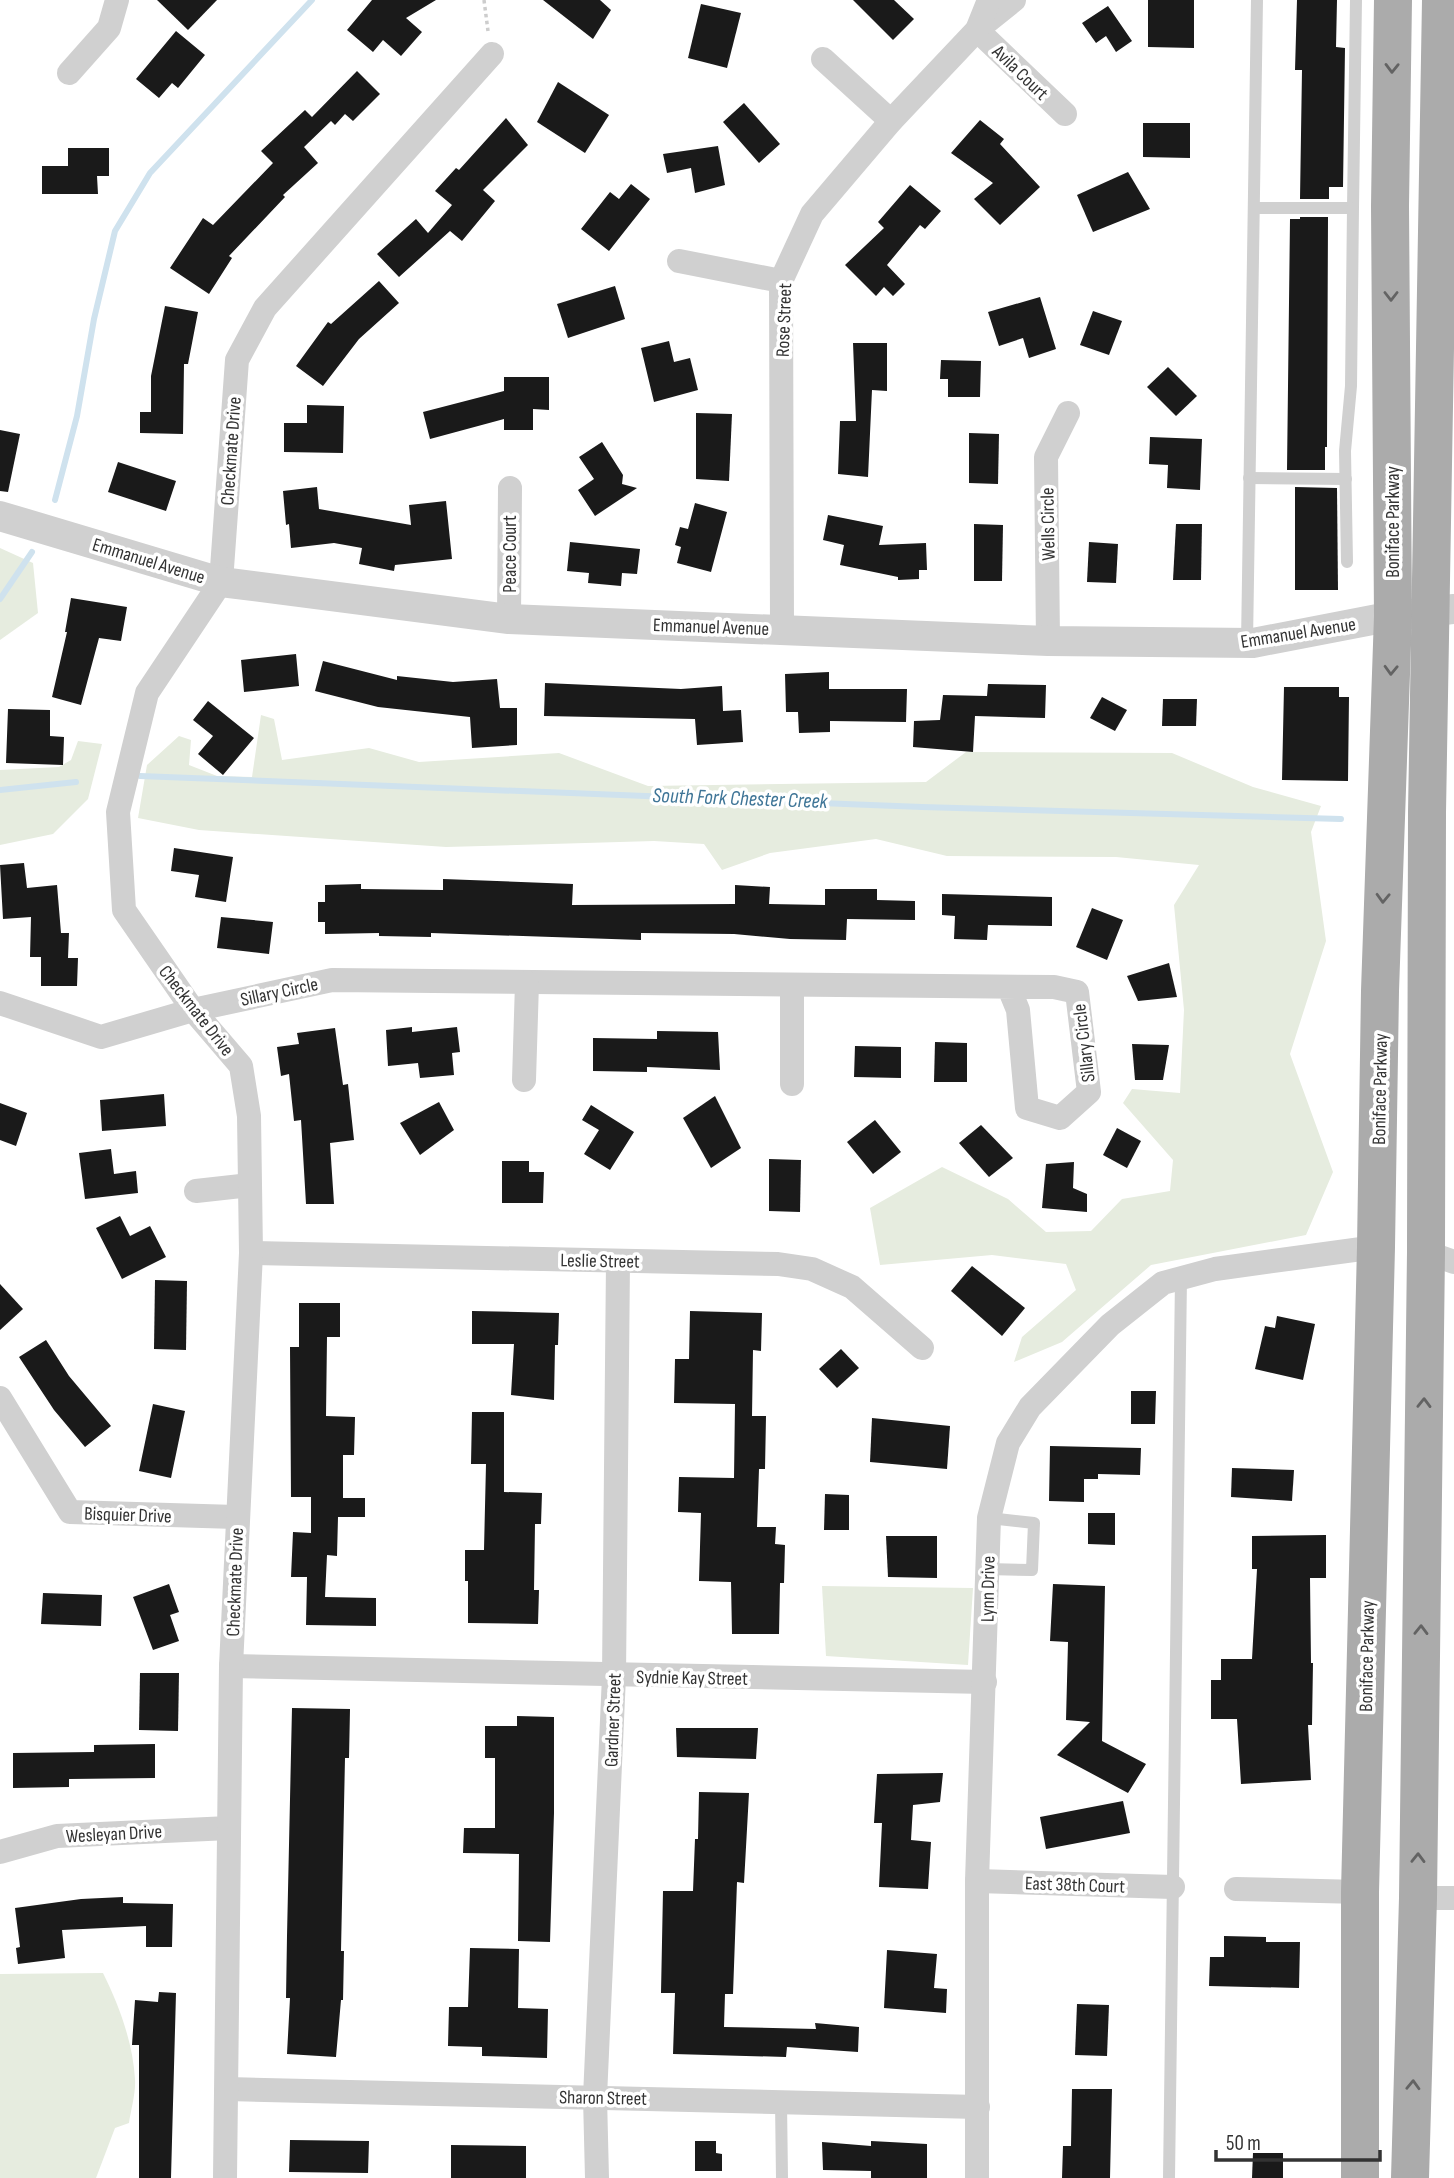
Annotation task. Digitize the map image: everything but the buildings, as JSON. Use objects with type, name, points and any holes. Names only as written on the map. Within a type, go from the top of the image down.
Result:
[{"type":"main road","name":"Boniface Parkway","points":[[1360,2178],[1360,1892],[1381,978],[1393,617],[1390,206],[1393,0]]},
{"type":"main road","name":"Boniface Parkway","points":[[1410,2178],[1436,1898],[1440,1257],[1427,813],[1442,611],[1439,417],[1441,0]]},
{"type":"street","points":[[69,73],[109,28],[117,0]]},
{"type":"street","name":"Rose Street","points":[[782,628],[781,281],[812,214],[891,121],[978,30],[989,0]]},
{"type":"street","points":[[978,30],[1014,0]]},
{"type":"street","name":"Avila Court","points":[[978,30],[1065,114]]},
{"type":"street","name":"Checkmate Drive","points":[[225,2178],[231,1666],[236,1517],[251,1253],[249,1116],[241,1066],[193,1010],[124,909],[118,812],[147,693],[221,582],[237,360],[265,308],[492,54]]},
{"type":"street","points":[[823,59],[891,121]]},
{"type":"street","points":[[679,261],[781,281]]},
{"type":"street","name":"Wells Circle","points":[[1048,641],[1046,457],[1068,413]]},
{"type":"street","name":"Peace Court","points":[[509,619],[510,488]]},
{"type":"street","name":"Emmanuel Avenue","points":[[0,516],[221,582],[509,619],[782,628],[1048,641],[1247,643],[1442,611]]},
{"type":"street","name":"Sillary Circle","points":[[0,1003],[101,1037],[193,1010],[332,980],[1054,988],[1077,992],[1089,1092],[1060,1118],[1027,1108],[1018,1010],[1009,988]]},
{"type":"street","points":[[524,1080],[527,983]]},
{"type":"street","points":[[792,986],[792,1084]]},
{"type":"street","points":[[196,1191],[250,1185]]},
{"type":"street","name":"Lynn Drive","points":[[977,2178],[977,1881],[989,1518],[1008,1443],[1030,1407],[1110,1325],[1163,1283],[1215,1269],[1376,1247]]},
{"type":"street","name":"Leslie Street","points":[[251,1253],[778,1264],[812,1269],[852,1287],[922,1348]]},
{"type":"street","name":"Gardner Street","points":[[597,2178],[596,2096],[614,1676],[618,1261]]},
{"type":"street","name":"Bisquier Drive","points":[[0,1398],[70,1512],[236,1517]]},
{"type":"street","name":"Sydnie Kay Street","points":[[231,1666],[985,1682]]},
{"type":"street","name":"Wesleyan Drive","points":[[0,1852],[57,1836],[229,1828]]},
{"type":"street","name":"East 38th Court","points":[[977,1881],[1173,1887]]},
{"type":"street","points":[[1236,1889],[1360,1892]]},
{"type":"street","name":"Sharon Street","points":[[228,2089],[978,2107]]},
{"type":"lane","points":[[1247,643],[1257,0]]},
{"type":"lane","points":[[1347,562],[1345,451],[1351,386],[1356,0]]},
{"type":"lane","points":[[1254,208],[1353,208]]},
{"type":"lane","points":[[1249,478],[1346,479]]},
{"type":"lane","points":[[1169,2178],[1181,1278]]},
{"type":"lane","points":[[987,1569],[1032,1570],[1034,1523],[989,1518]]},
{"type":"lane","points":[[781,2102],[782,2178]]},
{"type":"path","points":[[484,0],[492,54]]},
{"type":"shaded area","points":[[0,548],[33,563],[38,613],[0,640]]},
{"type":"shaded area","points":[[261,715],[274,719],[282,760],[369,748],[419,762],[559,753],[648,786],[926,782],[966,752],[1172,753],[1253,787],[1321,806],[1311,832],[1326,941],[1290,1054],[1333,1172],[1306,1235],[1151,1265],[1062,1342],[1014,1362],[1022,1337],[1076,1290],[1066,1264],[992,1255],[880,1265],[870,1208],[942,1167],[1008,1199],[1046,1232],[1091,1231],[1122,1199],[1170,1191],[1173,1160],[1123,1103],[1132,1089],[1180,1093],[1184,1010],[1174,905],[1199,865],[1116,857],[947,856],[876,839],[770,853],[722,870],[704,844],[654,841],[446,847],[199,830],[138,818],[147,765],[179,736],[191,740],[189,765],[217,776],[252,777]]},
{"type":"shaded area","points":[[78,741],[102,744],[88,799],[53,834],[0,845],[0,770],[59,767],[71,760]]},
{"type":"shaded area","points":[[822,1586],[973,1588],[968,1665],[826,1656]]},
{"type":"shaded area","points":[[103,1973],[120,2011],[134,2065],[135,2084],[129,2123],[115,2128],[96,2178],[0,2178],[0,1974]]},
{"type":"waterway","points":[[55,500],[77,416],[94,319],[115,231],[150,173],[312,0]]},
{"type":"waterway","points":[[0,599],[32,552]]},
{"type":"waterway","name":"South Fork Chester Creek","points":[[140,776],[922,807],[1341,819]]},
{"type":"waterway","name":"South Fork Chester Creek","points":[[0,790],[76,782]]}]
